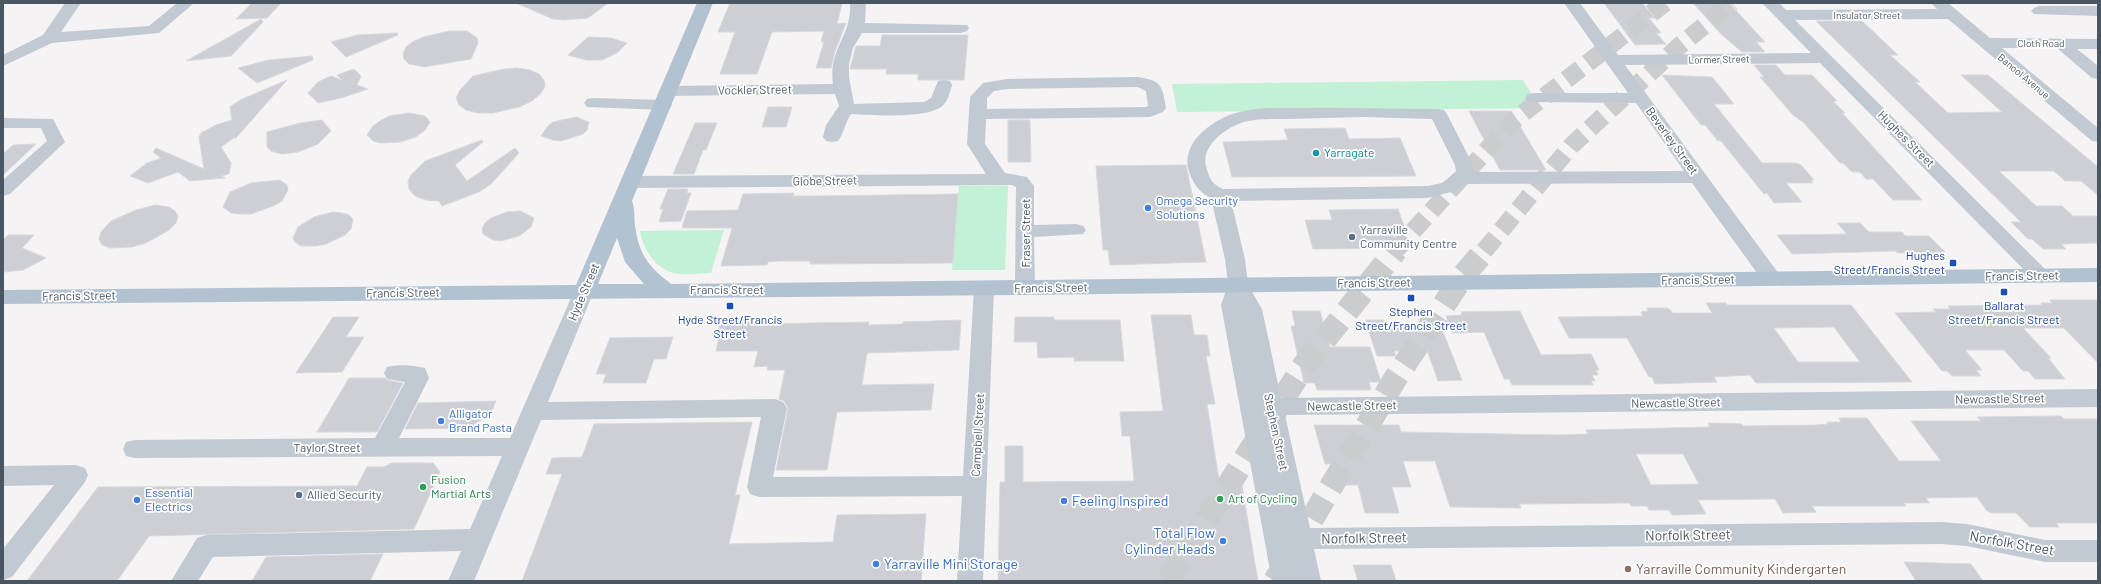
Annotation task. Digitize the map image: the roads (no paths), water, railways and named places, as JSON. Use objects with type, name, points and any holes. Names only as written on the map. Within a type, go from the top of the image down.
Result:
[{"type":"main road","name":"Hyde Street","points":[[584,291],[705,3]]},
{"type":"main road","points":[[626,191],[626,242],[630,255],[647,277],[666,291]]},
{"type":"main road","name":"Francis Street","points":[[3,297],[1025,288],[2098,275]]},
{"type":"street","points":[[49,38],[73,3]]},
{"type":"street","points":[[3,61],[49,38],[153,30],[186,3]]},
{"type":"street","points":[[832,137],[835,125],[846,109],[846,100],[841,89],[840,72],[844,49],[856,28],[859,15],[858,3]]},
{"type":"street","name":"Beverley Street","points":[[1572,3],[1772,279]]},
{"type":"street","name":"Banool Avenue","points":[[1939,3],[2098,137]]},
{"type":"street","name":"Insulator Street","points":[[1776,9],[1951,14]]},
{"type":"street","name":"Hughes Street","points":[[1776,9],[2042,276]]},
{"type":"street","points":[[2039,11],[2098,11]]},
{"type":"street","points":[[856,28],[961,28]]},
{"type":"street","name":"Cloth Road","points":[[1985,43],[2098,44]]},
{"type":"street","points":[[2060,43],[2098,74]]},
{"type":"street","name":"Lormer Street","points":[[1613,60],[1824,58]]},
{"type":"street","points":[[978,114],[1150,112],[1157,108],[1152,87],[1142,82],[1011,84],[989,87],[981,93],[978,114],[976,144],[998,179]]},
{"type":"street","points":[[846,109],[906,108],[927,106],[934,104],[944,85]]},
{"type":"street","name":"Vockler Street","points":[[593,103],[841,89]]},
{"type":"street","points":[[1534,98],[1640,98]]},
{"type":"street","points":[[1462,178],[1465,171],[1464,165],[1438,114],[1387,114],[1363,112],[1264,114],[1244,116],[1226,122],[1212,133],[1200,146],[1196,161],[1200,178],[1211,191],[1220,195],[1427,192],[1448,187],[1462,178],[1699,178]]},
{"type":"street","points":[[3,124],[47,123],[56,142],[3,190]]},
{"type":"street","name":"Globe Street","points":[[626,191],[998,179],[1020,181]]},
{"type":"street","name":"Fraser Street","points":[[1020,181],[1025,186],[1026,191],[1024,231],[1025,288]]},
{"type":"street","name":"Stephen Street","points":[[1220,195],[1235,259],[1238,285],[1232,305],[1262,407],[1288,539],[1308,581]]},
{"type":"street","points":[[1024,231],[1076,230]]},
{"type":"street","name":"Campbell Street","points":[[970,581],[984,288]]},
{"type":"street","name":"Hyde Street","points":[[461,581],[584,291]]},
{"type":"street","points":[[382,448],[418,378],[417,374],[413,373],[395,373]]},
{"type":"street","name":"Newcastle Street","points":[[1262,407],[2098,398]]},
{"type":"street","points":[[534,411],[775,408],[759,487],[976,476]]},
{"type":"street","name":"Taylor Street","points":[[135,449],[518,447]]},
{"type":"street","points":[[3,476],[76,475],[3,569]]},
{"type":"street","name":"Norfolk Street","points":[[1288,539],[1941,533],[1967,535],[2045,551],[2098,552]]},
{"type":"street","name":"Stephen Street","points":[[1285,581],[1288,539]]},
{"type":"street","points":[[184,581],[206,546],[478,540]]},
{"type":"tunnel","points":[[1395,251],[1513,121],[1665,3]]},
{"type":"tunnel","points":[[1484,251],[1571,146],[1678,47],[1732,3]]},
{"type":"tunnel","points":[[1168,581],[1305,364],[1396,250]]},
{"type":"tunnel","points":[[1275,581],[1395,379],[1463,276],[1485,250]]},
{"type":"place","name":"Yarragate","points":[[1316,153]]},
{"type":"place","name":"Omega Security Solutions","points":[[1148,208]]},
{"type":"place","name":"Yarraville Community Centre","points":[[1352,237]]},
{"type":"place","name":"Hughes Street/Francis Street","points":[[1953,263]]},
{"type":"place","name":"Ballarat Street/Francis Street","points":[[2004,292]]},
{"type":"place","name":"Stephen Street/Francis Street","points":[[1411,298]]},
{"type":"place","name":"Hyde Street/Francis Street","points":[[730,306]]},
{"type":"place","name":"Alligator Brand Pasta","points":[[441,421]]},
{"type":"place","name":"Fusion Martial Arts","points":[[423,487]]},
{"type":"place","name":"Allied Security","points":[[299,495]]},
{"type":"place","name":"Art of Cycling","points":[[1220,499]]},
{"type":"place","name":"Essential Electrics","points":[[137,500]]},
{"type":"place","name":"Feeling Inspired","points":[[1064,501]]},
{"type":"place","name":"Total Flow Cylinder Heads","points":[[1223,541]]},
{"type":"place","name":"Yarraville Mini Storage","points":[[876,564]]},
{"type":"place","name":"Yarraville Community Kindergarten","points":[[1628,569]]}]
